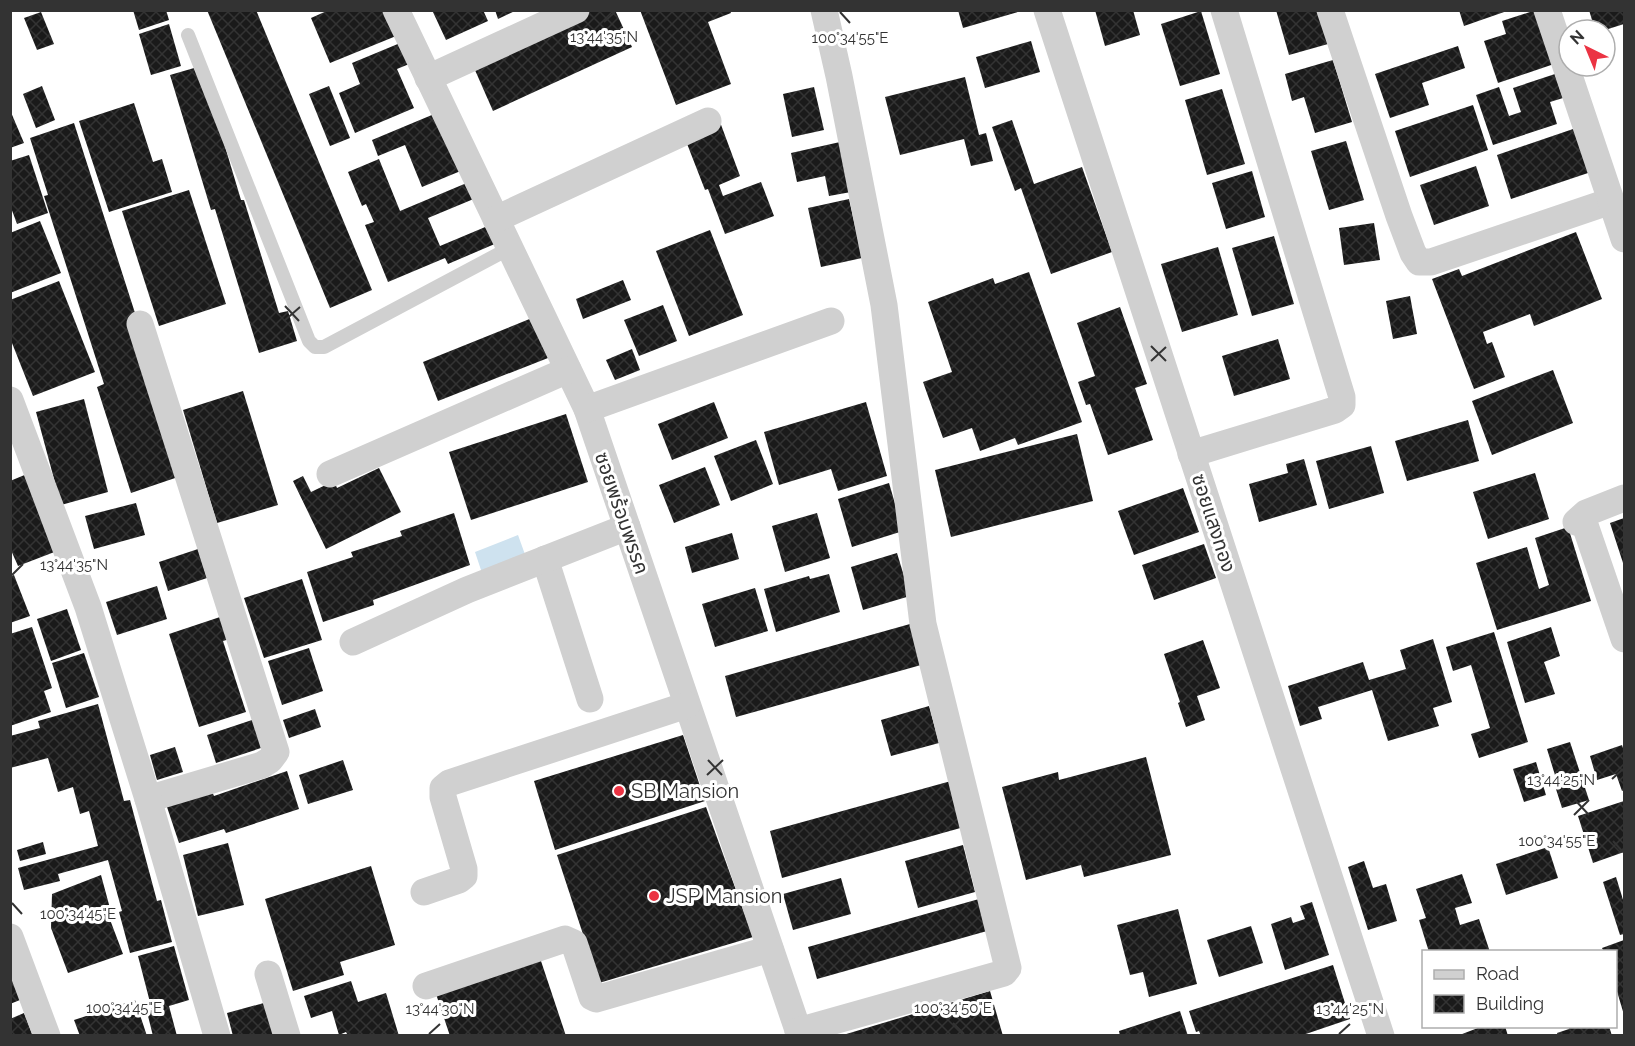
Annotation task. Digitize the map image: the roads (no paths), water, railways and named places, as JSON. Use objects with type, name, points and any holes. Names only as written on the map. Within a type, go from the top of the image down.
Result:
[{"type":"street","name":"ซอยพร้อมพรรค","points":[[396,10],[587,409],[799,1033]]},
{"type":"street","points":[[428,78],[576,10]]},
{"type":"street","points":[[799,1033],[1004,973],[1008,968],[923,624],[884,305],[824,10]]},
{"type":"street","name":"ซอยแสงทอง","points":[[1047,10],[1381,1035]]},
{"type":"street","points":[[1191,454],[1335,410],[1342,405],[1342,397],[1224,10]]},
{"type":"street","points":[[1330,10],[1399,216],[1413,253],[1419,262],[1431,262],[1611,201]]},
{"type":"street","points":[[1546,10],[1624,239]]},
{"type":"street","points":[[496,219],[708,121]]},
{"type":"street","points":[[587,409],[831,321]]},
{"type":"street","points":[[140,324],[276,752],[262,765],[148,800]]},
{"type":"street","points":[[330,474],[568,370]]},
{"type":"street","points":[[10,400],[88,607],[217,1035]]},
{"type":"street","points":[[1624,498],[1586,513],[1576,522],[1585,525],[1624,639]]},
{"type":"street","points":[[353,642],[466,590],[627,527]]},
{"type":"street","points":[[545,559],[590,699]]},
{"type":"street","points":[[424,892],[459,880],[464,876],[443,797],[443,788],[449,783],[687,705]]},
{"type":"street","points":[[10,937],[47,1035]]},
{"type":"street","points":[[426,986],[566,939],[574,943],[592,997],[596,999],[770,949]]},
{"type":"street","points":[[268,974],[288,1035]]},
{"type":"lane","points":[[188,35],[309,341],[315,347],[324,347],[510,248]]},
{"type":"water","points":[[518,535],[527,560],[483,576],[475,552]]},
{"type":"place","name":"SB Mansion","points":[[619,791]]},
{"type":"place","name":"JSP Mansion","points":[[654,896]]}]
